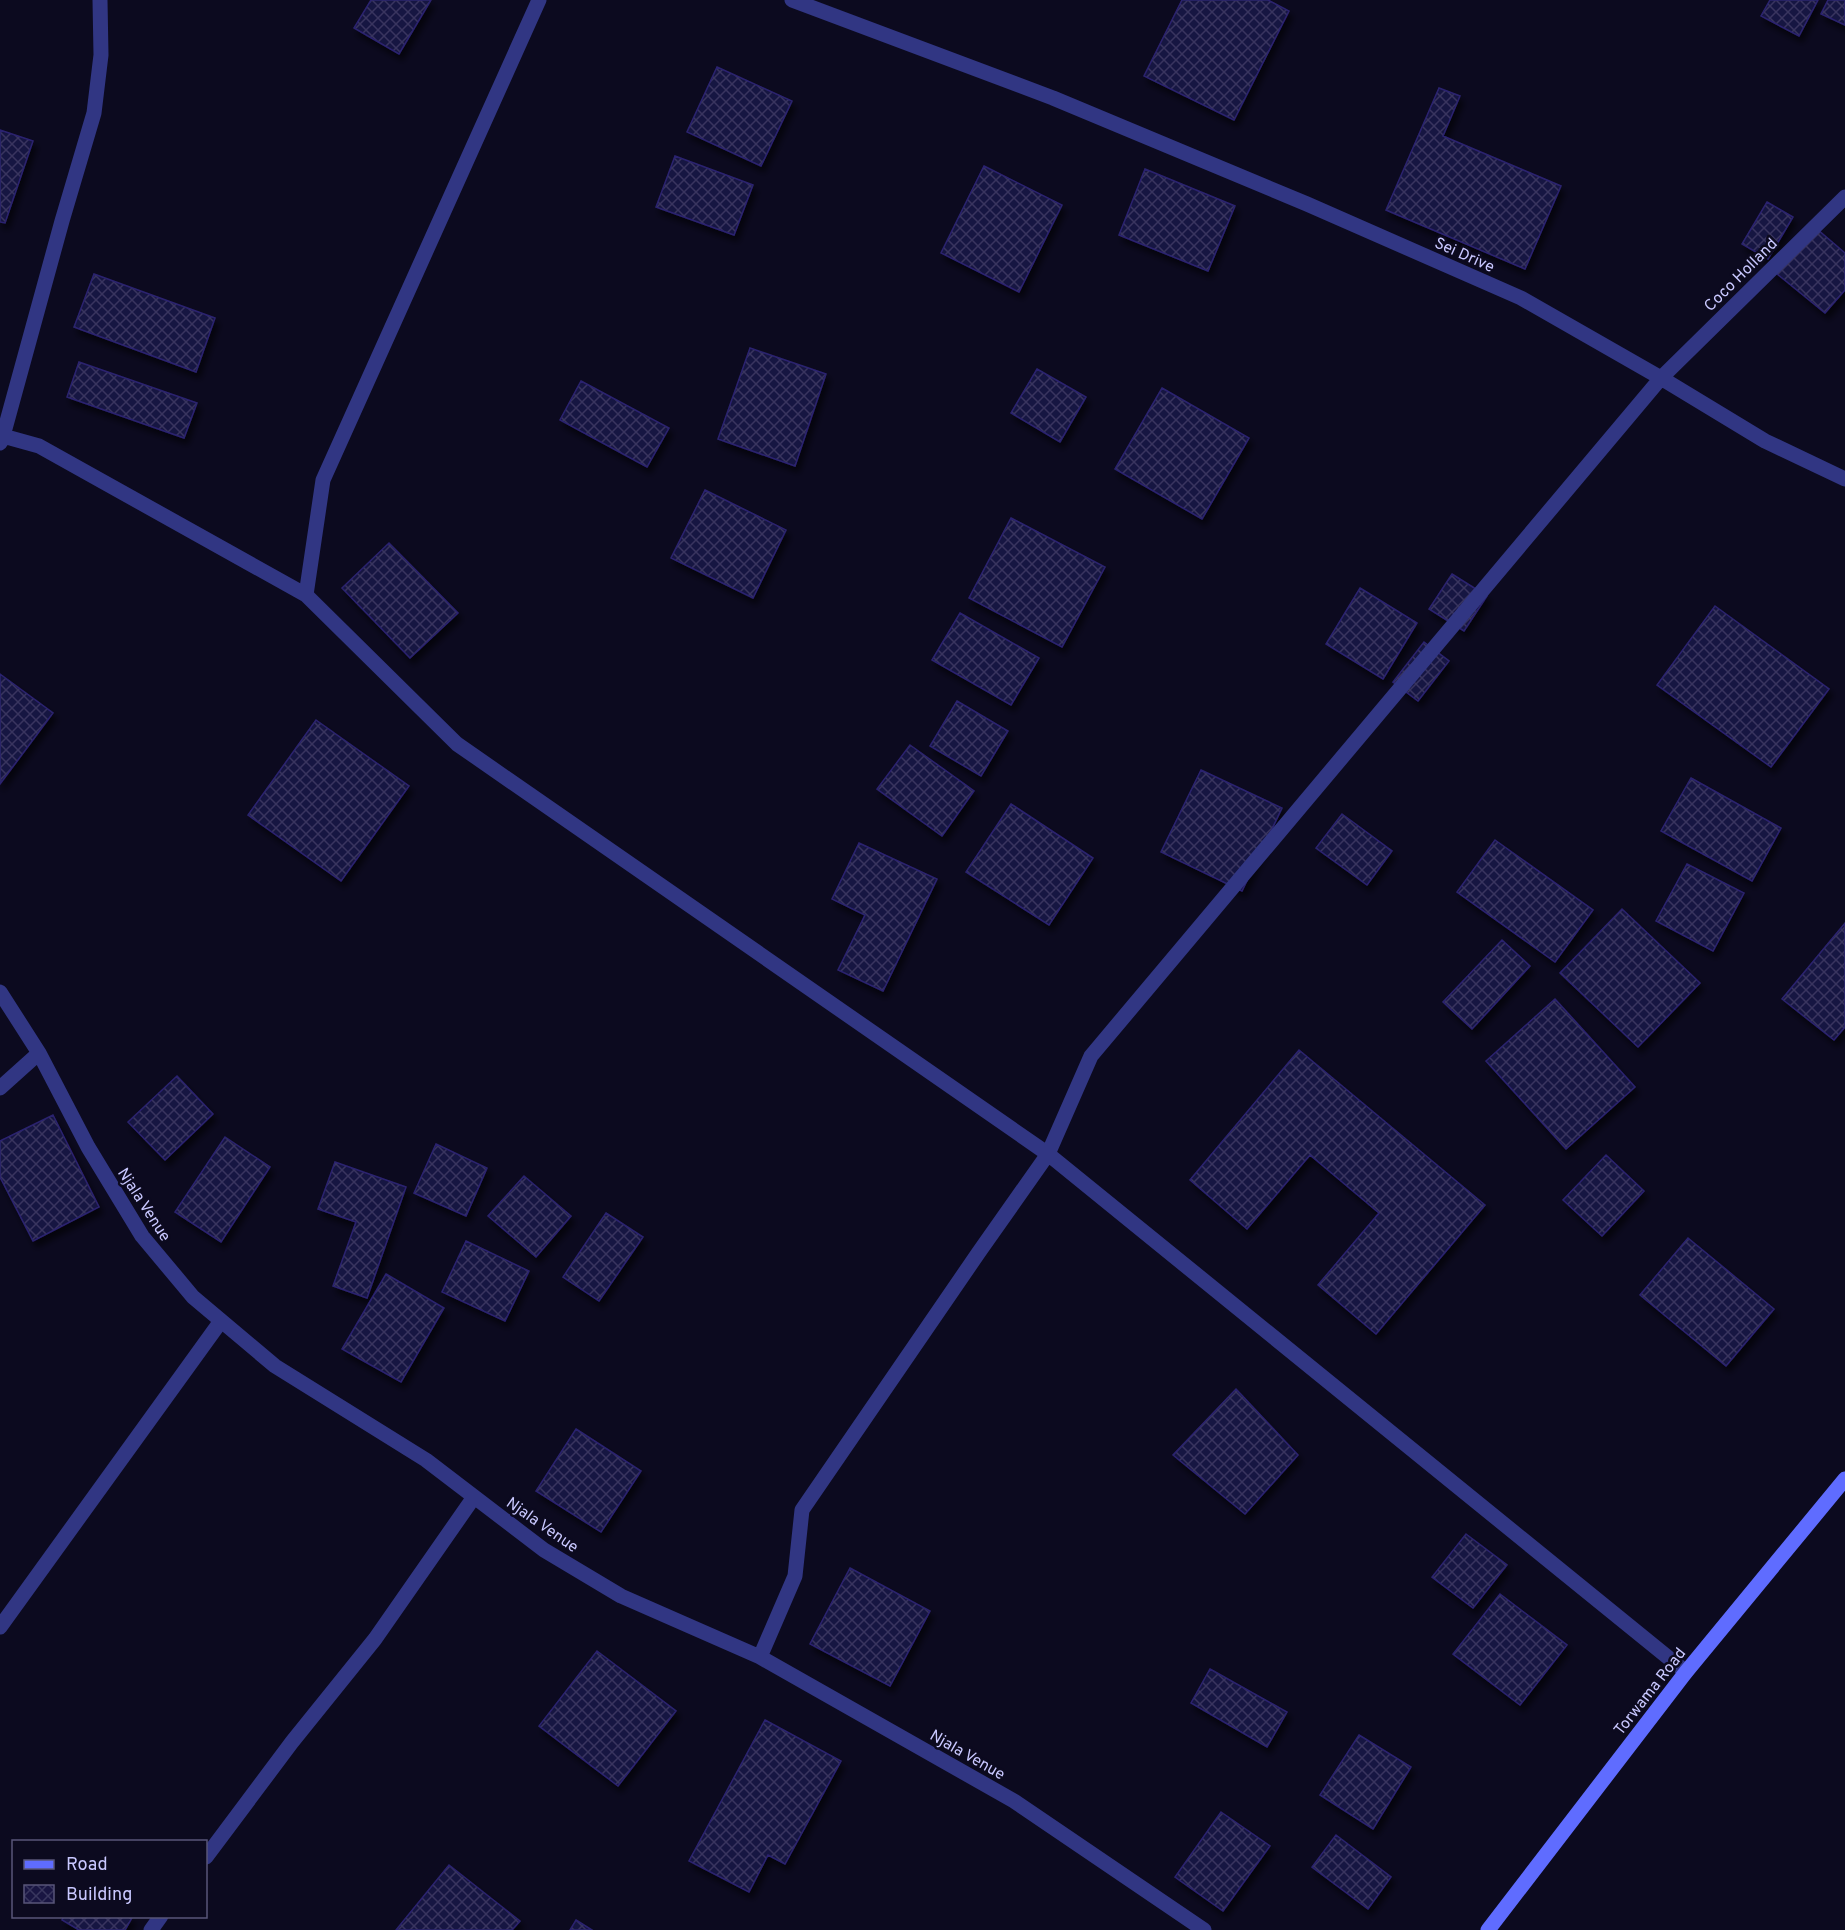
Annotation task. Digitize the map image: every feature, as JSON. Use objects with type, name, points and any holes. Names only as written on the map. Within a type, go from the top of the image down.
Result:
[{"type":"main road","name":"Torwama Road","points":[[1488,1930],[1686,1672],[1845,1479]]},
{"type":"street","points":[[100,0],[101,55],[94,113],[2,440],[39,446],[306,595],[457,744],[1048,1154],[1686,1672]]},
{"type":"street","points":[[306,595],[323,480],[539,0]]},
{"type":"street","name":"Sei Drive","points":[[792,0],[1053,98],[1307,204],[1521,298],[1766,441],[1845,479]]},
{"type":"street","name":"Coco Holland","points":[[760,1657],[795,1576],[802,1510],[1048,1154],[1091,1056],[1661,378],[1845,197]]},
{"type":"street","name":"Njala Venue","points":[[0,992],[39,1053],[88,1147],[142,1236],[193,1297],[275,1366],[426,1460],[544,1550],[621,1596],[760,1657],[1014,1801],[1204,1930]]},
{"type":"street","points":[[0,1088],[39,1053]]},
{"type":"street","points":[[0,1627],[221,1321]]},
{"type":"street","points":[[207,1856],[292,1742],[375,1639],[474,1497]]},
{"type":"street","points":[[151,1930],[160,1918]]},
{"type":"building","points":[[371,0],[431,0],[399,54],[354,28]]},
{"type":"building","points":[[1182,0],[1268,0],[1289,11],[1234,120],[1144,76]]},
{"type":"building","points":[[1770,0],[1818,0],[1799,36],[1761,16]]},
{"type":"building","points":[[1828,0],[1845,0],[1845,25],[1821,14]]},
{"type":"building","points":[[717,67],[792,101],[761,166],[687,132]]},
{"type":"building","points":[[1439,88],[1460,96],[1443,136],[1561,186],[1525,269],[1386,210]]},
{"type":"building","points":[[0,130],[33,141],[5,223],[0,222]]},
{"type":"building","points":[[675,156],[753,185],[734,235],[656,207]]},
{"type":"building","points":[[984,166],[1062,205],[1019,292],[941,253]]},
{"type":"building","points":[[1145,169],[1235,206],[1208,271],[1119,235]]},
{"type":"building","points":[[1767,202],[1793,217],[1768,259],[1742,244]]},
{"type":"building","points":[[1810,223],[1845,253],[1845,290],[1825,313],[1771,269]]},
{"type":"building","points":[[94,274],[215,318],[196,372],[74,327]]},
{"type":"building","points":[[750,348],[826,374],[795,466],[718,439]]},
{"type":"building","points":[[79,362],[197,403],[184,438],[67,397]]},
{"type":"building","points":[[1037,369],[1086,397],[1060,442],[1011,413]]},
{"type":"building","points":[[581,381],[669,428],[647,467],[560,420]]},
{"type":"building","points":[[1162,388],[1249,438],[1202,519],[1115,469]]},
{"type":"building","points":[[705,490],[786,530],[753,598],[671,558]]},
{"type":"building","points":[[1011,518],[1105,567],[1062,647],[969,598]]},
{"type":"building","points":[[389,543],[458,613],[410,658],[342,588]]},
{"type":"building","points":[[1452,574],[1487,596],[1464,631],[1429,609]]},
{"type":"building","points":[[1360,588],[1417,623],[1383,679],[1326,644]]},
{"type":"building","points":[[1715,606],[1829,689],[1771,767],[1657,685]]},
{"type":"building","points":[[960,613],[1039,658],[1011,705],[932,660]]},
{"type":"building","points":[[1424,642],[1449,661],[1418,701],[1393,682]]},
{"type":"building","points":[[0,674],[53,713],[0,784]]},
{"type":"building","points":[[957,701],[1008,731],[981,776],[930,746]]},
{"type":"building","points":[[316,720],[409,786],[341,881],[248,815]]},
{"type":"building","points":[[910,745],[974,791],[942,836],[877,789]]},
{"type":"building","points":[[1201,770],[1282,808],[1242,891],[1161,852]]},
{"type":"building","points":[[1691,778],[1781,828],[1752,881],[1661,831]]},
{"type":"building","points":[[1011,804],[1093,858],[1049,925],[966,872]]},
{"type":"building","points":[[1342,814],[1392,851],[1367,885],[1316,848]]},
{"type":"building","points":[[1495,840],[1593,910],[1555,962],[1457,892]]},
{"type":"building","points":[[859,843],[937,879],[883,991],[838,970],[865,915],[832,899]]},
{"type":"building","points":[[1687,864],[1744,893],[1713,951],[1656,921]]},
{"type":"building","points":[[1622,909],[1700,983],[1638,1047],[1560,973]]},
{"type":"building","points":[[1845,923],[1845,1027],[1834,1040],[1782,999]]},
{"type":"building","points":[[1502,940],[1530,966],[1472,1029],[1443,1002]]},
{"type":"building","points":[[1555,999],[1635,1087],[1566,1149],[1486,1061]]},
{"type":"building","points":[[1299,1050],[1485,1205],[1376,1334],[1318,1285],[1379,1213],[1310,1155],[1247,1229],[1190,1180]]},
{"type":"building","points":[[177,1076],[213,1114],[165,1160],[128,1122]]},
{"type":"building","points":[[53,1115],[99,1207],[33,1241],[0,1177],[0,1141]]},
{"type":"building","points":[[225,1137],[270,1167],[221,1242],[175,1212]]},
{"type":"building","points":[[436,1144],[487,1168],[466,1216],[414,1193]]},
{"type":"building","points":[[1606,1155],[1644,1191],[1602,1236],[1563,1200]]},
{"type":"building","points":[[335,1162],[406,1187],[367,1298],[333,1286],[356,1222],[318,1209]]},
{"type":"building","points":[[524,1176],[571,1216],[536,1257],[488,1216]]},
{"type":"building","points":[[606,1213],[643,1237],[599,1301],[563,1277]]},
{"type":"building","points":[[1688,1238],[1774,1309],[1726,1366],[1640,1295]]},
{"type":"building","points":[[466,1241],[529,1271],[505,1321],[442,1292]]},
{"type":"building","points":[[386,1274],[444,1308],[401,1382],[342,1349]]},
{"type":"building","points":[[1236,1389],[1298,1455],[1245,1514],[1173,1455]]},
{"type":"building","points":[[576,1429],[641,1471],[601,1532],[536,1491]]},
{"type":"building","points":[[1466,1534],[1507,1565],[1473,1608],[1432,1577]]},
{"type":"building","points":[[850,1568],[930,1611],[890,1686],[810,1644]]},
{"type":"building","points":[[1500,1594],[1567,1645],[1520,1705],[1453,1654]]},
{"type":"building","points":[[597,1651],[676,1711],[618,1786],[539,1726]]},
{"type":"building","points":[[1210,1669],[1287,1712],[1267,1747],[1191,1703]]},
{"type":"building","points":[[765,1720],[841,1761],[785,1864],[768,1855],[749,1892],[689,1861]]},
{"type":"building","points":[[1359,1735],[1411,1767],[1373,1829],[1320,1795]]},
{"type":"building","points":[[1221,1812],[1270,1846],[1223,1911],[1175,1877]]},
{"type":"building","points":[[1336,1835],[1391,1877],[1368,1909],[1312,1867]]},
{"type":"building","points":[[449,1865],[520,1921],[512,1930],[396,1930]]},
{"type":"building","points":[[63,1918],[132,1918],[125,1930],[79,1930],[62,1920]]},
{"type":"building","points":[[576,1920],[592,1930],[570,1930]]}]
